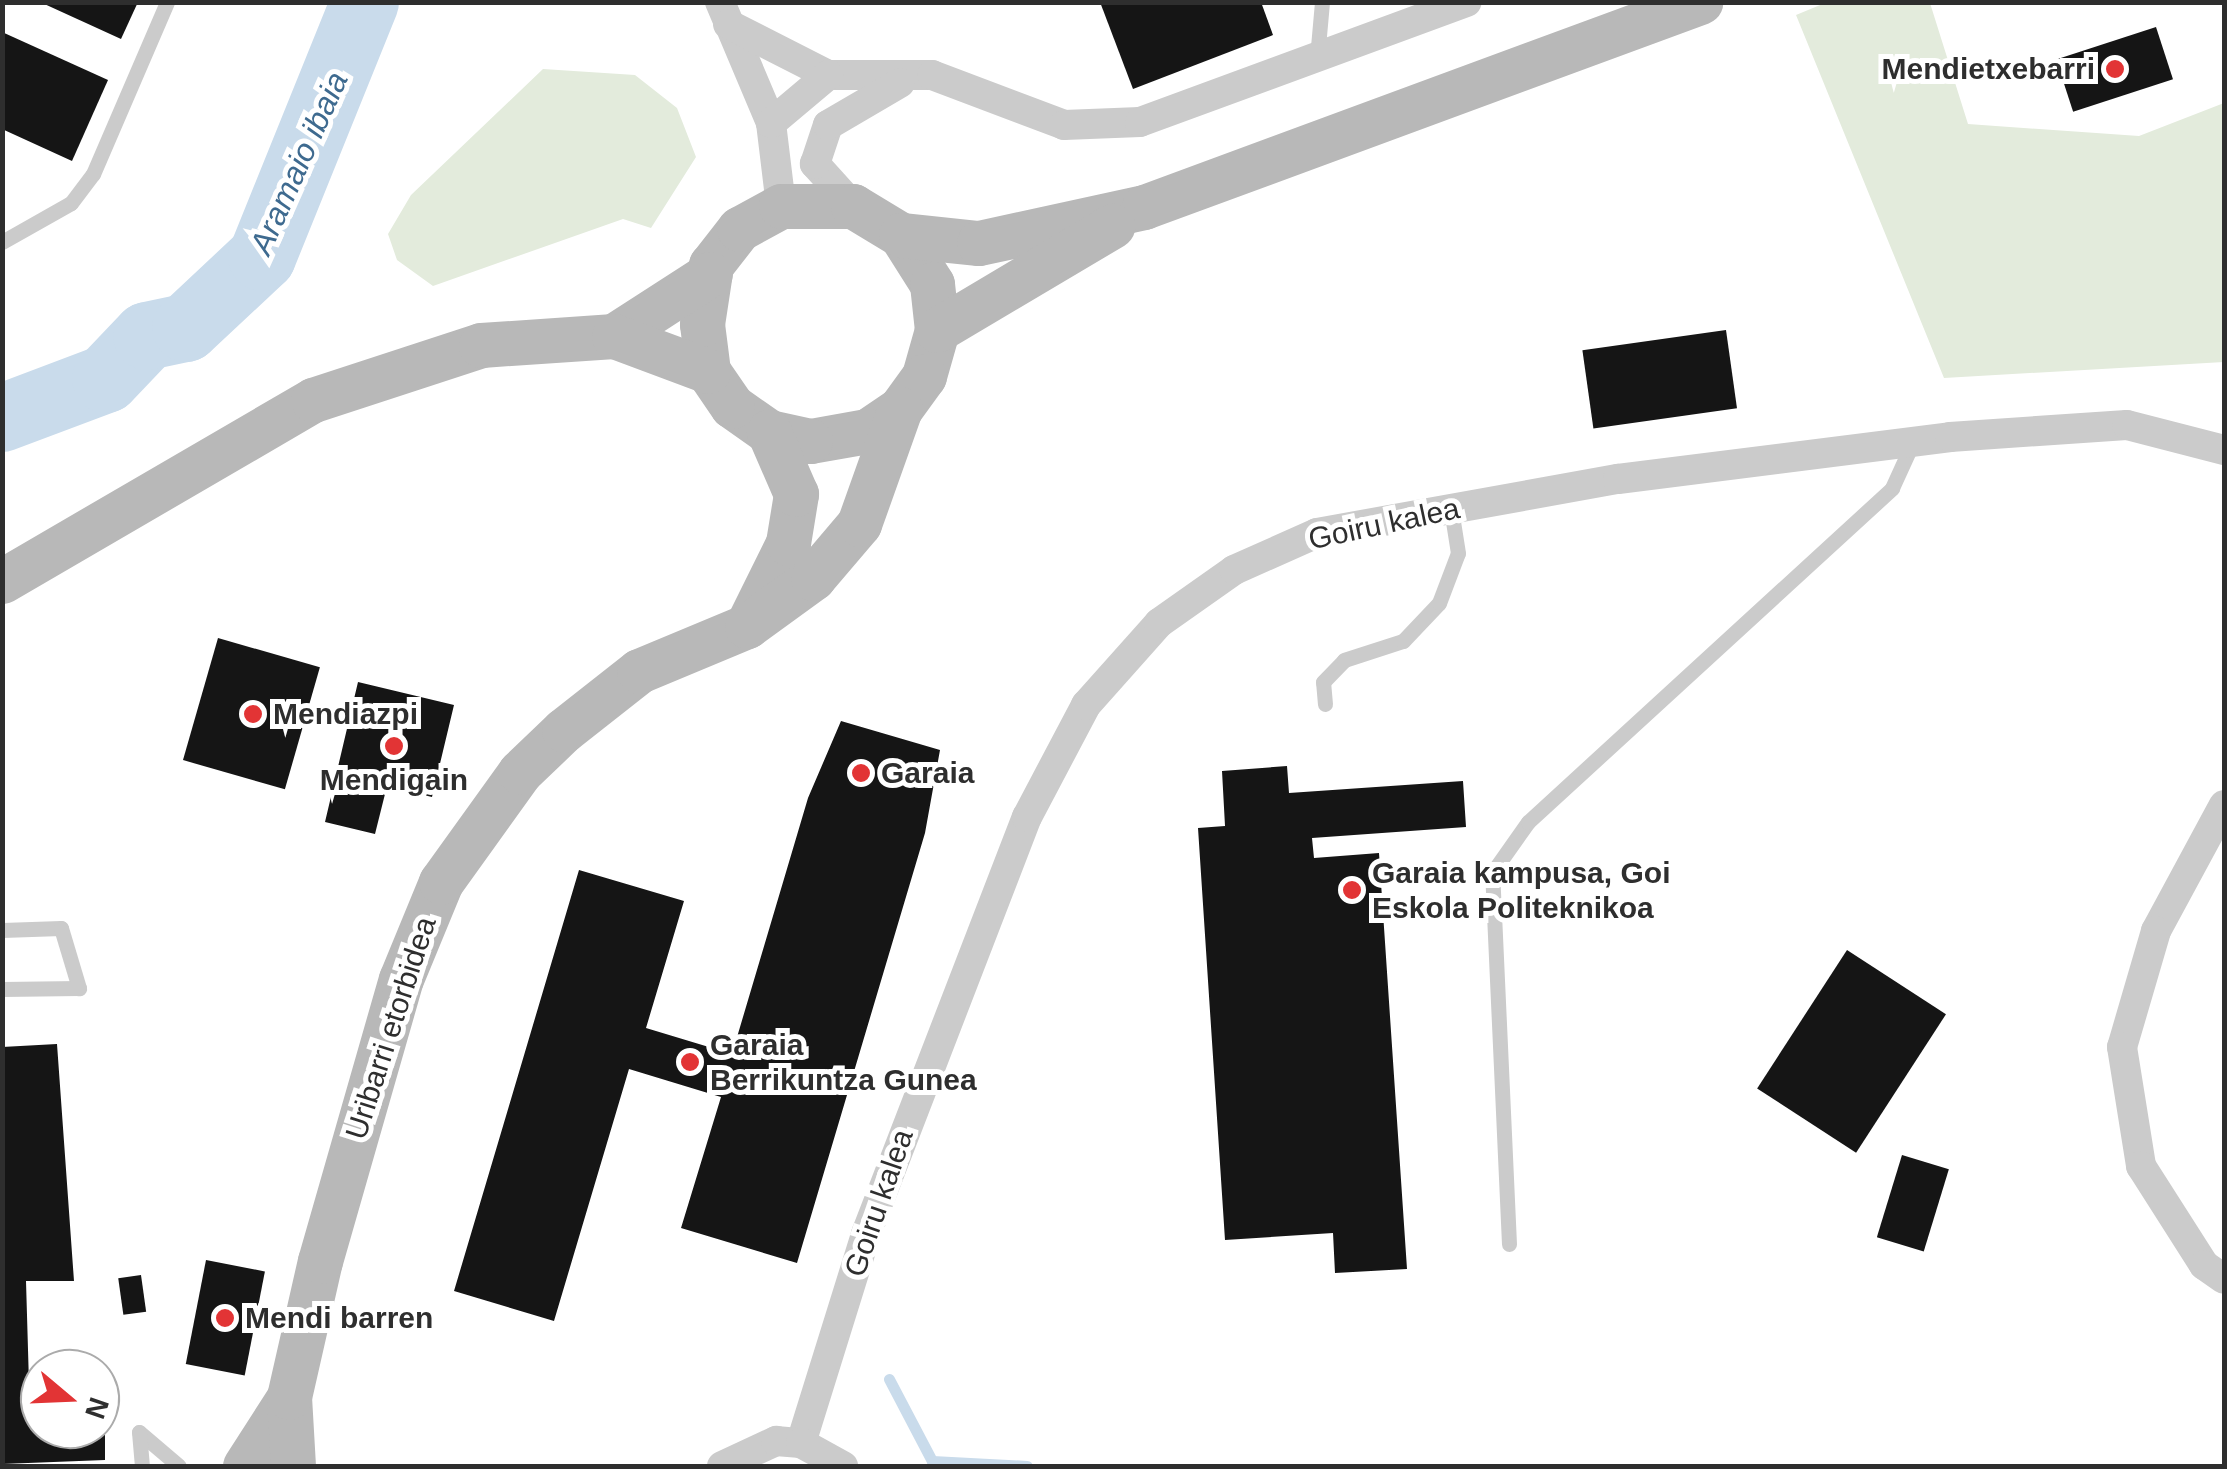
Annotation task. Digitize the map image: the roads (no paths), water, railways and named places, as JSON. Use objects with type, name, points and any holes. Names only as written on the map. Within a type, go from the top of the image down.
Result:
[{"type":"main road","points":[[614,336],[710,274],[739,230],[781,206],[853,206],[901,235],[979,243],[1144,207],[1700,2]]},
{"type":"main road","points":[[937,330],[1144,207]]},
{"type":"main road","points":[[710,274],[708,370],[732,406],[769,432],[841,439],[900,409],[924,376],[937,330],[932,284],[901,235]]},
{"type":"main road","points":[[2,581],[313,400],[481,345],[614,336],[708,370]]},
{"type":"main road","name":"Uribarri etorbidea","points":[[289,1397],[366,1090],[441,882],[520,772],[564,730],[639,671],[747,626],[813,578],[859,524],[900,409]]},
{"type":"main road","points":[[747,626],[788,543],[796,494],[769,432]]},
{"type":"main road","points":[[246,1466],[289,1397]]},
{"type":"main road","points":[[289,1397],[293,1466]]},
{"type":"street","points":[[724,13],[828,75],[944,79],[1064,125],[1140,122],[1466,2]]},
{"type":"street","points":[[724,13],[771,123],[781,206]]},
{"type":"street","points":[[771,123],[828,75]]},
{"type":"street","points":[[815,164],[828,125],[908,80]]},
{"type":"street","points":[[771,123],[853,206]]},
{"type":"street","name":"Goiru kalea","points":[[800,1443],[938,1034],[1028,817],[1086,705],[1159,624],[1234,570],[1317,532],[1451,508],[1914,442],[2127,426],[2224,450]]},
{"type":"street","points":[[2224,805],[2156,931],[2122,1047],[2141,1166],[2204,1265],[2224,1278]]},
{"type":"street","points":[[722,1466],[752,1447],[800,1443],[843,1466]]},
{"type":"lane","points":[[2,242],[71,204],[93,174],[167,2]]},
{"type":"lane","points":[[1317,58],[1322,2]]},
{"type":"lane","points":[[1509,1244],[1492,873],[1528,822],[1892,488],[1914,442]]},
{"type":"lane","points":[[1325,704],[1323,682],[1344,660],[1402,642],[1439,603],[1458,553],[1451,508]]},
{"type":"lane","points":[[2,930],[61,928],[79,988],[2,989]]},
{"type":"lane","points":[[142,1466],[139,1432],[179,1466]]},
{"type":"waterway","name":"Aramaio ibaia","points":[[2,418],[106,379],[147,336],[186,328],[262,257],[365,2]]},
{"type":"waterway","points":[[889,1379],[932,1461],[1027,1466]]},
{"type":"place","name":"Mendietxebarri","points":[[2115,69]]},
{"type":"place","name":"Mendiazpi","points":[[253,714]]},
{"type":"place","name":"Mendigain","points":[[394,746]]},
{"type":"place","name":"Garaia","points":[[861,773]]},
{"type":"place","name":"Garaia kampusa, Goi Eskola Politeknikoa","points":[[1352,890]]},
{"type":"place","name":"Garaia Berrikuntza Gunea","points":[[690,1062]]},
{"type":"place","name":"Mendi barren","points":[[225,1318]]}]
